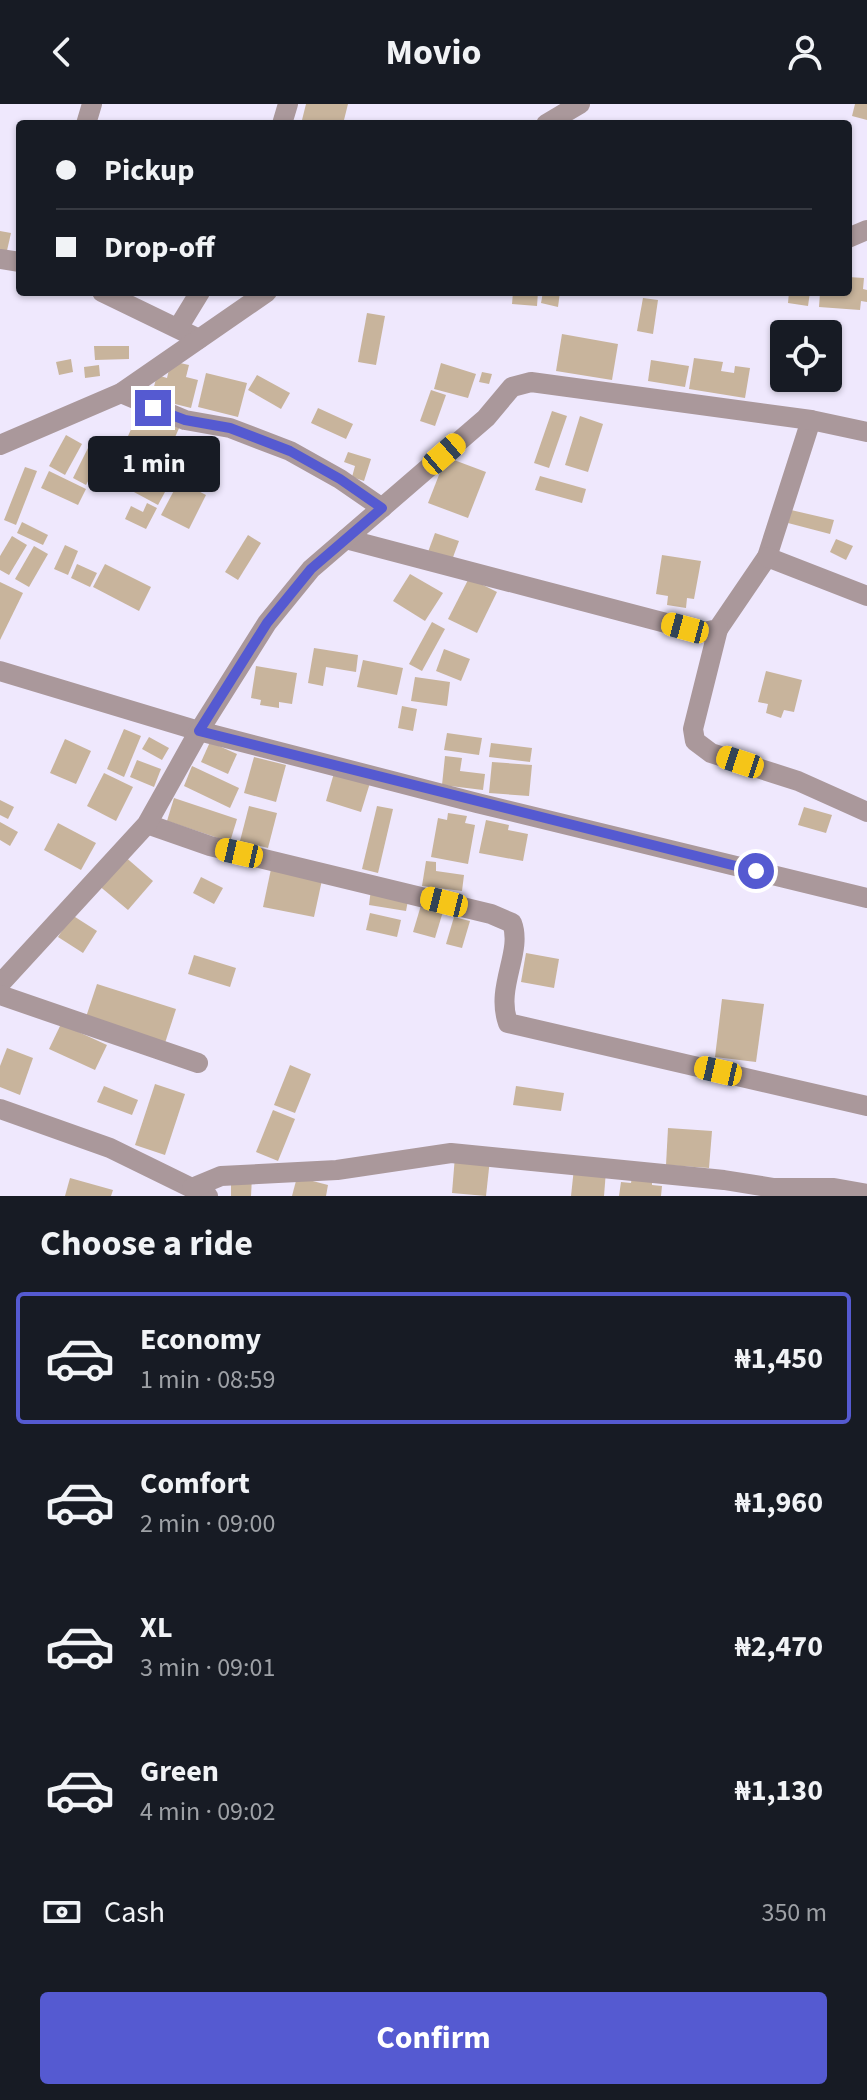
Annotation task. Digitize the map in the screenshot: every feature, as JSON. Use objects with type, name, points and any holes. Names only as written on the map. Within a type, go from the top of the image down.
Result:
[{"type":"street","points":[[553,120],[580,104]]},
{"type":"street","points":[[110,296],[199,339]]},
{"type":"street","points":[[178,328],[198,296]]},
{"type":"street","points":[[0,445],[121,393],[261,296]]},
{"type":"street","points":[[0,984],[147,824],[199,731],[267,623],[311,569],[486,418],[512,387],[531,382],[811,420],[867,432]]},
{"type":"street","points":[[121,393],[185,420],[230,428],[290,451],[340,479],[382,508]]},
{"type":"street","points":[[811,420],[767,557],[718,629],[693,729],[695,741],[711,753],[798,781],[867,812]]},
{"type":"street","points":[[346,539],[685,628],[703,632],[718,629]]},
{"type":"street","points":[[767,557],[867,596]]},
{"type":"street","points":[[0,671],[199,731],[477,803],[867,898]]},
{"type":"street","points":[[147,824],[210,846],[491,914],[512,923],[516,935],[503,1009],[508,1023],[867,1106]]},
{"type":"street","points":[[0,995],[198,1063]]},
{"type":"street","points":[[0,1109],[110,1148],[200,1192],[221,1176],[337,1170],[451,1153],[724,1180],[774,1188],[834,1188],[867,1194]]},
{"type":"building","points":[[306,104],[348,104],[344,120],[302,120]]},
{"type":"building","points":[[855,104],[867,104],[867,120],[852,116]]},
{"type":"building","points":[[0,231],[11,233],[6,255],[0,254]]},
{"type":"building","points":[[852,277],[864,278],[867,302],[861,301],[860,310],[819,307],[820,296],[852,296]]},
{"type":"building","points":[[513,296],[538,296],[537,306],[512,304]]},
{"type":"building","points":[[542,296],[559,296],[558,307],[541,303]]},
{"type":"building","points":[[789,296],[809,296],[808,306],[788,303]]},
{"type":"building","points":[[643,298],[658,300],[653,334],[637,331]]},
{"type":"building","points":[[367,313],[385,316],[376,365],[358,362]]},
{"type":"building","points":[[562,334],[618,344],[612,380],[556,371]]},
{"type":"building","points":[[94,346],[129,346],[129,359],[95,360]]},
{"type":"building","points":[[694,358],[723,362],[721,371],[734,373],[735,366],[750,368],[745,398],[689,389]]},
{"type":"building","points":[[71,359],[73,372],[59,375],[56,362]]},
{"type":"building","points":[[651,360],[689,366],[685,387],[648,381]]},
{"type":"building","points":[[171,361],[189,365],[186,377],[198,380],[191,408],[151,398],[157,375],[167,378]]},
{"type":"building","points":[[441,363],[476,374],[468,398],[434,389]]},
{"type":"building","points":[[99,365],[100,376],[85,378],[84,367]]},
{"type":"building","points":[[482,372],[492,374],[489,384],[479,382]]},
{"type":"building","points":[[206,373],[247,383],[238,417],[198,407]]},
{"type":"building","points":[[257,375],[290,393],[281,409],[248,390]]},
{"type":"building","points":[[431,390],[446,395],[435,426],[420,421]]},
{"type":"building","points":[[141,407],[180,426],[163,464],[124,445]]},
{"type":"building","points":[[318,408],[353,424],[346,439],[311,423]]},
{"type":"building","points":[[552,411],[567,416],[549,468],[534,463]]},
{"type":"building","points":[[580,416],[603,424],[588,472],[565,465]]},
{"type":"building","points":[[66,435],[82,444],[65,475],[49,466]]},
{"type":"building","points":[[89,446],[103,454],[86,485],[73,478]]},
{"type":"building","points":[[348,452],[371,459],[364,481],[352,477],[355,466],[344,462]]},
{"type":"building","points":[[446,457],[486,472],[468,518],[428,503]]},
{"type":"building","points":[[25,467],[37,471],[16,525],[4,520]]},
{"type":"building","points":[[49,471],[86,489],[78,505],[41,488]]},
{"type":"building","points":[[128,472],[165,492],[158,505],[121,485]]},
{"type":"building","points":[[540,476],[586,489],[582,503],[535,490]]},
{"type":"building","points":[[179,481],[206,495],[189,529],[161,515]]},
{"type":"building","points":[[147,503],[157,508],[146,529],[125,519],[131,506],[143,512]]},
{"type":"building","points":[[791,510],[834,520],[830,534],[788,523]]},
{"type":"building","points":[[22,522],[48,535],[43,545],[17,533]]},
{"type":"building","points":[[435,533],[459,541],[452,560],[428,552]]},
{"type":"building","points":[[248,535],[261,543],[238,580],[225,572]]},
{"type":"building","points":[[12,536],[27,545],[9,575],[0,570],[0,556]]},
{"type":"building","points":[[836,539],[853,546],[846,560],[830,552]]},
{"type":"building","points":[[65,545],[78,551],[68,575],[54,569]]},
{"type":"building","points":[[34,546],[48,554],[29,587],[15,579]]},
{"type":"building","points":[[662,555],[701,561],[694,599],[687,598],[686,608],[667,605],[668,596],[656,594]]},
{"type":"building","points":[[77,564],[97,573],[90,587],[71,578]]},
{"type":"building","points":[[105,564],[151,587],[139,611],[93,587]]},
{"type":"building","points":[[410,574],[443,593],[425,621],[393,601]]},
{"type":"building","points":[[469,578],[497,592],[477,633],[448,619]]},
{"type":"building","points":[[0,582],[23,593],[0,640]]},
{"type":"building","points":[[432,622],[445,629],[422,671],[409,664]]},
{"type":"building","points":[[314,648],[358,655],[356,672],[326,667],[323,686],[308,683]]},
{"type":"building","points":[[444,649],[470,659],[461,681],[436,671]]},
{"type":"building","points":[[363,660],[403,668],[397,695],[357,687]]},
{"type":"building","points":[[256,666],[297,673],[292,704],[279,702],[279,708],[260,705],[261,700],[251,698]]},
{"type":"building","points":[[766,671],[802,680],[794,712],[784,710],[781,718],[766,713],[768,704],[758,702]]},
{"type":"building","points":[[415,677],[450,682],[447,706],[411,701]]},
{"type":"building","points":[[402,706],[417,709],[413,731],[398,728]]},
{"type":"building","points":[[124,729],[141,736],[124,777],[107,769]]},
{"type":"building","points":[[447,733],[482,738],[479,755],[444,750]]},
{"type":"building","points":[[149,737],[169,748],[162,760],[142,749]]},
{"type":"building","points":[[65,739],[91,751],[76,784],[50,773]]},
{"type":"building","points":[[210,742],[237,754],[228,774],[201,762]]},
{"type":"building","points":[[491,743],[532,748],[530,762],[489,757]]},
{"type":"building","points":[[445,756],[462,758],[460,771],[485,774],[483,790],[442,785]]},
{"type":"building","points":[[254,757],[286,765],[276,802],[244,793]]},
{"type":"building","points":[[137,760],[161,769],[154,787],[130,777]]},
{"type":"building","points":[[492,762],[532,765],[529,796],[489,793]]},
{"type":"building","points":[[192,766],[239,788],[230,808],[184,786]]},
{"type":"building","points":[[104,773],[133,787],[116,821],[87,806]]},
{"type":"building","points":[[334,773],[370,783],[361,812],[326,801]]},
{"type":"building","points":[[174,798],[237,819],[230,842],[167,821]]},
{"type":"building","points":[[0,800],[14,807],[8,819],[0,815]]},
{"type":"building","points":[[249,806],[277,813],[268,848],[240,841]]},
{"type":"building","points":[[377,806],[393,809],[378,873],[362,869]]},
{"type":"building","points":[[804,807],[832,815],[826,833],[798,825]]},
{"type":"building","points":[[448,813],[467,816],[465,823],[475,825],[468,864],[431,857],[438,818],[447,820]]},
{"type":"building","points":[[486,820],[509,825],[508,830],[528,834],[523,861],[479,853]]},
{"type":"building","points":[[0,822],[18,832],[10,846],[0,840]]},
{"type":"building","points":[[58,823],[96,843],[81,870],[44,850]]},
{"type":"building","points":[[123,855],[153,881],[128,910],[97,884]]},
{"type":"building","points":[[426,861],[436,862],[436,871],[464,875],[462,891],[422,886]]},
{"type":"building","points":[[271,869],[322,880],[314,917],[263,907]]},
{"type":"building","points":[[201,877],[223,888],[214,904],[193,893]]},
{"type":"building","points":[[371,889],[409,895],[406,911],[369,905]]},
{"type":"building","points":[[422,902],[444,908],[435,938],[413,932]]},
{"type":"building","points":[[370,913],[401,920],[397,937],[366,930]]},
{"type":"building","points":[[72,915],[97,931],[83,953],[58,937]]},
{"type":"building","points":[[454,917],[470,921],[462,948],[446,944]]},
{"type":"building","points":[[526,953],[559,959],[554,988],[521,982]]},
{"type":"building","points":[[194,955],[236,968],[230,987],[188,974]]},
{"type":"building","points":[[97,984],[176,1009],[165,1043],[86,1017]]},
{"type":"building","points":[[722,999],[764,1004],[756,1062],[715,1057]]},
{"type":"building","points":[[61,1024],[107,1045],[95,1070],[49,1049]]},
{"type":"building","points":[[7,1048],[33,1058],[20,1095],[0,1087],[0,1066]]},
{"type":"building","points":[[290,1065],[311,1074],[295,1113],[274,1105]]},
{"type":"building","points":[[155,1084],[185,1094],[165,1155],[135,1145]]},
{"type":"building","points":[[104,1086],[138,1100],[132,1115],[97,1102]]},
{"type":"building","points":[[516,1086],[564,1093],[561,1111],[513,1105]]},
{"type":"building","points":[[273,1110],[295,1119],[278,1161],[256,1152]]},
{"type":"building","points":[[668,1128],[712,1131],[709,1168],[666,1165]]},
{"type":"building","points":[[455,1156],[490,1159],[486,1196],[452,1193]]},
{"type":"building","points":[[574,1168],[606,1171],[604,1196],[571,1196]]},
{"type":"building","points":[[632,1176],[652,1178],[652,1185],[662,1186],[661,1196],[619,1196],[621,1182],[631,1183]]},
{"type":"building","points":[[231,1177],[252,1177],[251,1196],[231,1196]]},
{"type":"building","points":[[297,1177],[328,1185],[326,1196],[292,1196]]},
{"type":"building","points":[[70,1178],[113,1190],[111,1196],[65,1196]]},
{"type":"route","points":[[153,408],[185,420],[230,428],[290,451],[340,479],[382,508],[311,569],[267,623],[199,731],[756,871]]}]
